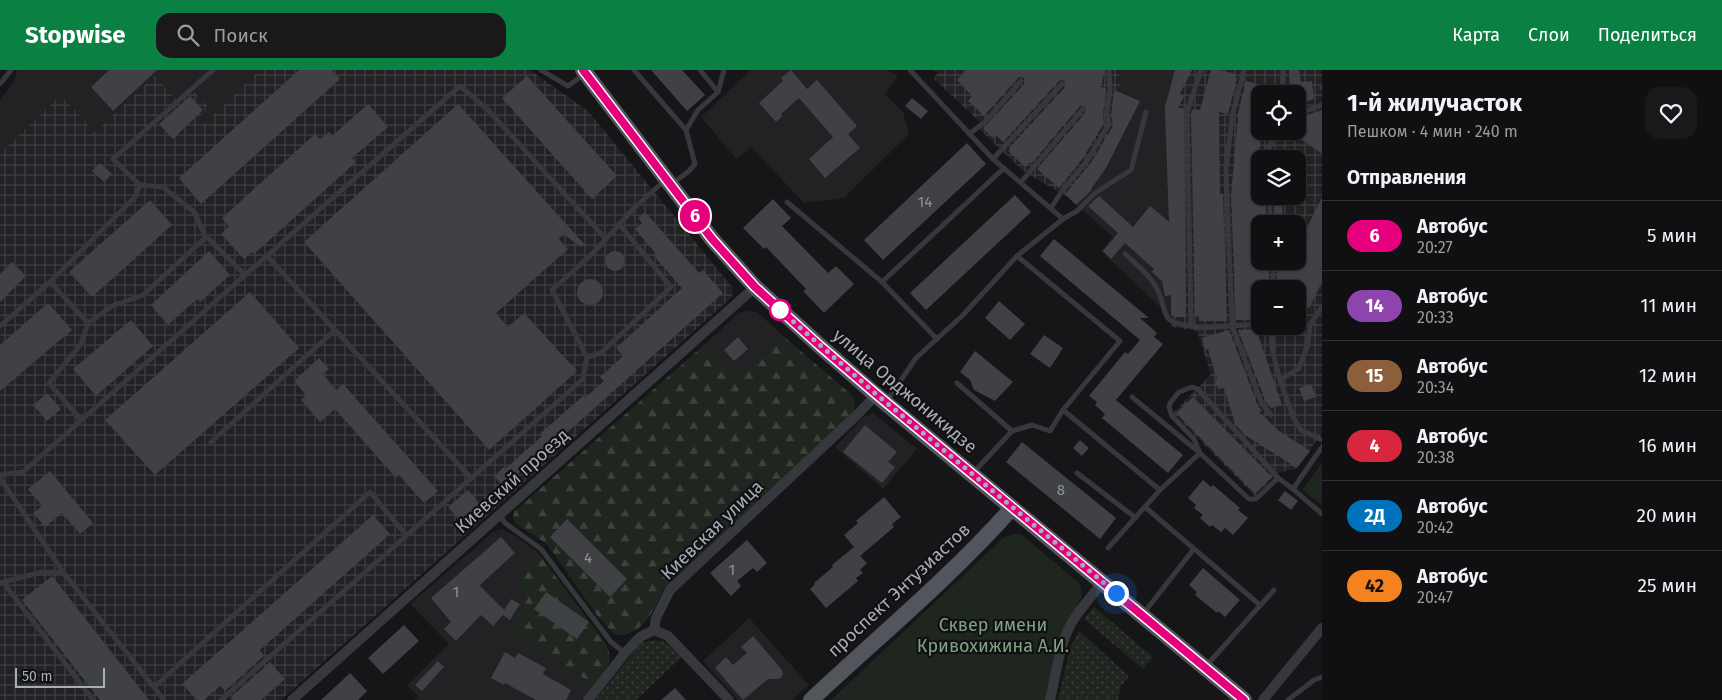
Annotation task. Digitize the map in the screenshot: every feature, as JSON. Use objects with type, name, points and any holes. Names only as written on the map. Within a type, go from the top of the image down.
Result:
[{"type":"main road","name":"улица Орджоникидзе","points":[[584,72],[712,239],[755,287],[881,398],[1012,508],[1143,614],[1244,700]]},
{"type":"main road","name":"проспект Энтузиастов","points":[[811,700],[993,530],[1012,508]]},
{"type":"street","name":"Киевский проезд","points":[[292,700],[498,514],[755,287]]},
{"type":"street","name":"Киевская улица","points":[[654,630],[656,618],[670,590],[851,421],[881,398]]},
{"type":"street","points":[[1050,700],[1062,649],[1072,623],[1088,599],[1103,582]]},
{"type":"street","points":[[1263,700],[1322,628]]},
{"type":"street","points":[[588,700],[624,653],[640,636],[654,630],[668,636],[730,700]]},
{"type":"lane","points":[[0,84],[11,70]]},
{"type":"lane","points":[[213,70],[113,159],[140,185],[163,187],[195,213],[206,236],[245,275]]},
{"type":"lane","points":[[541,70],[568,86],[584,72]]},
{"type":"lane","points":[[221,700],[583,378],[587,357],[552,290],[591,255],[633,209],[669,182],[689,171],[695,164],[686,130],[634,70]]},
{"type":"lane","points":[[700,70],[718,92]]},
{"type":"lane","points":[[686,130],[698,110],[718,92],[724,70]]},
{"type":"lane","points":[[912,70],[993,159],[1063,219]]},
{"type":"lane","points":[[1051,208],[1062,191],[1087,161],[1109,124],[1107,115],[1110,89],[1109,70]]},
{"type":"lane","points":[[1191,326],[1187,112],[1201,70]]},
{"type":"lane","points":[[1244,70],[1232,118],[1226,170],[1232,326],[1262,404],[1271,415]]},
{"type":"lane","points":[[1282,85],[1283,70]]},
{"type":"lane","points":[[969,134],[985,122],[1021,81]]},
{"type":"lane","points":[[993,159],[1062,84]]},
{"type":"lane","points":[[164,700],[63,572],[0,477],[23,472],[460,86],[488,110],[606,239]]},
{"type":"lane","points":[[1306,111],[1322,105]]},
{"type":"lane","points":[[1021,182],[1084,109]]},
{"type":"lane","points":[[881,398],[916,358],[963,315],[1017,256],[1063,219],[1077,211],[1095,193],[1131,170],[1146,112]]},
{"type":"lane","points":[[882,282],[1004,168]]},
{"type":"lane","points":[[0,326],[50,282],[135,197],[140,185]]},
{"type":"lane","points":[[787,202],[882,282],[937,339]]},
{"type":"lane","points":[[587,357],[601,353],[671,287],[619,224]]},
{"type":"lane","points":[[81,420],[49,383],[81,344],[88,323],[112,306],[143,295],[206,236]]},
{"type":"lane","points":[[1125,254],[1150,277],[1170,322],[1199,328],[1251,325]]},
{"type":"lane","points":[[267,256],[471,478]]},
{"type":"lane","points":[[972,473],[1012,431],[1032,426],[1050,431],[1063,410],[1120,341],[1017,256]]},
{"type":"lane","points":[[50,282],[88,323]]},
{"type":"lane","points":[[1280,380],[1299,368],[1308,344],[1310,326],[1322,306]]},
{"type":"lane","points":[[211,442],[335,330]]},
{"type":"lane","points":[[1271,335],[1272,349],[1280,380],[1294,419],[1301,430],[1322,440]]},
{"type":"lane","points":[[957,384],[1012,431]]},
{"type":"lane","points":[[1200,453],[1194,439],[1172,416],[1169,408],[1170,402],[1180,392],[1192,387],[1198,389],[1278,478],[1322,514]]},
{"type":"lane","points":[[1132,397],[1200,453],[1249,498],[1256,499],[1278,478]]},
{"type":"lane","points":[[1063,410],[1160,490]]},
{"type":"lane","points":[[1293,489],[1322,447]]},
{"type":"lane","points":[[1108,548],[1160,490],[1200,453]]},
{"type":"lane","points":[[1077,472],[1136,518]]},
{"type":"lane","points":[[154,687],[370,492],[406,535]]},
{"type":"lane","points":[[1144,507],[1260,605]]},
{"type":"lane","points":[[498,514],[505,523],[541,548],[611,642],[624,653]]},
{"type":"lane","points":[[1143,614],[1193,550]]},
{"type":"lane","points":[[63,572],[42,572],[2,583],[93,700]]},
{"type":"lane","points":[[1206,667],[1274,590]]},
{"type":"lane","points":[[1288,700],[1314,680],[1322,677]]},
{"type":"shaded area","points":[[17,70],[260,70],[205,124],[200,117],[176,100],[95,132],[61,95],[0,153],[0,100],[14,82]]},
{"type":"shaded area","points":[[260,70],[530,70],[588,111],[733,288],[732,297],[281,700],[0,700],[0,153],[61,95],[95,132],[155,76],[176,100],[190,88],[209,107],[200,117],[205,123]]},
{"type":"shaded area","points":[[751,70],[887,70],[898,76],[885,94],[903,112],[909,134],[844,198],[804,203],[751,147],[736,159],[701,117]]},
{"type":"shaded area","points":[[933,70],[1119,70],[1121,92],[1112,114],[1118,117],[1094,163],[1068,197],[1023,171],[979,129],[983,125],[934,79],[938,72]]},
{"type":"shaded area","points":[[1119,70],[1175,70],[1170,258],[1171,317],[1101,251],[1113,237],[1068,197],[1094,163],[1121,93]]},
{"type":"shaded area","points":[[1175,70],[1322,70],[1322,433],[1297,468],[1278,473],[1255,496],[1173,413],[1211,374],[1197,331],[1172,327],[1165,107]]},
{"type":"shaded area","points":[[747,311],[757,312],[782,335],[748,370],[730,371],[704,345],[739,313]]},
{"type":"shaded area","points":[[873,413],[917,449],[883,489],[835,447],[864,417]]},
{"type":"shaded area","points":[[502,529],[537,551],[518,587],[529,598],[510,629],[594,685],[582,700],[415,700],[418,696],[407,685],[449,644],[410,604],[493,532]]},
{"type":"shaded area","points":[[749,618],[809,685],[792,700],[738,700],[703,661]]},
{"type":"green space","points":[[782,335],[853,396],[855,403],[854,411],[664,589],[646,621],[640,627],[633,632],[615,635],[599,618],[547,544],[516,524],[513,518],[514,512],[704,345],[730,371],[748,370]]},
{"type":"green space","points":[[1322,463],[1322,505],[1302,490]]},
{"type":"green space","name":"Сквер имени Кривохижина А.И.","points":[[1014,534],[1021,534],[1080,584],[1082,596],[1059,640],[1045,700],[831,700],[1003,538]]},
{"type":"green space","points":[[537,551],[606,644],[609,651],[608,666],[594,685],[510,629],[528,598],[518,587]]},
{"type":"green space","points":[[1094,607],[1153,657],[1143,669],[1084,619]]},
{"type":"green space","points":[[1079,631],[1129,676],[1121,686],[1118,700],[1058,700],[1070,648]]},
{"type":"green space","points":[[654,640],[665,642],[682,657],[636,700],[595,700],[641,643]]},
{"type":"building","points":[[109,70],[157,70],[113,111],[91,87]]},
{"type":"building","points":[[299,70],[332,70],[340,79],[201,204],[179,178]]},
{"type":"building","points":[[651,70],[682,70],[705,95],[687,111]]},
{"type":"building","points":[[791,70],[807,89],[817,80],[857,126],[848,134],[860,148],[825,178],[809,159],[833,137],[799,98],[781,114],[783,116],[776,122],[759,103],[783,81],[781,78]]},
{"type":"building","points":[[966,70],[1105,70],[1101,87],[1106,88],[1103,114],[1104,123],[1083,158],[1059,188],[1037,169],[1086,112],[1086,106],[1080,106],[1031,164],[1030,162],[1025,167],[1008,151],[1010,150],[1009,148],[1065,87],[1066,82],[1059,81],[1003,142],[996,135],[993,138],[983,129],[1024,84],[1025,79],[1018,78],[984,116],[968,101],[972,96],[957,80]]},
{"type":"building","points":[[1175,70],[1192,70],[1180,94],[1184,96],[1178,108],[1184,108],[1186,317],[1174,317],[1171,314],[1171,295],[1165,296],[1162,281],[1152,272],[1154,269],[1125,243],[1111,259],[1103,251],[1118,233],[1088,206],[1099,196],[1133,227],[1150,206],[1169,222],[1165,107]]},
{"type":"building","points":[[1211,70],[1236,74],[1235,78],[1237,78],[1228,114],[1219,112],[1220,194],[1223,194],[1227,321],[1199,321],[1199,316],[1195,317],[1191,113],[1193,109],[1200,110]]},
{"type":"building","points":[[1289,70],[1299,70],[1301,82],[1312,81],[1314,99],[1306,102],[1306,85],[1290,85]]},
{"type":"building","points":[[527,76],[617,176],[592,199],[502,98]]},
{"type":"building","points":[[1246,81],[1260,85],[1251,85],[1251,140],[1261,140],[1259,150],[1251,150],[1251,205],[1266,205],[1266,215],[1251,215],[1251,270],[1269,270],[1269,280],[1251,280],[1251,320],[1236,320],[1231,195],[1237,117]]},
{"type":"building","points":[[1114,90],[1140,101],[1106,168],[1092,190],[1076,205],[1065,194],[1090,164],[1113,126],[1111,115]]},
{"type":"building","points":[[190,96],[203,110],[173,139],[159,124]]},
{"type":"building","points":[[912,98],[928,111],[921,119],[905,106]]},
{"type":"building","points":[[368,104],[388,127],[352,158],[356,162],[254,254],[252,252],[244,259],[221,234],[229,226],[222,218],[315,134],[320,139],[329,132],[332,136]]},
{"type":"building","points":[[458,104],[584,244],[581,247],[563,234],[559,239],[568,249],[496,313],[508,327],[524,313],[577,371],[489,450],[304,242]]},
{"type":"building","points":[[1322,110],[1322,154],[1302,140],[1306,140],[1306,116]]},
{"type":"building","points":[[967,143],[986,164],[883,260],[864,240]]},
{"type":"building","points":[[100,163],[112,174],[104,182],[92,171]]},
{"type":"building","points":[[1015,195],[1031,212],[926,310],[910,293]]},
{"type":"building","points":[[1322,197],[1322,282],[1309,308],[1306,307],[1306,280],[1277,280],[1277,270],[1306,270],[1306,240],[1308,236],[1306,235],[1306,230]]},
{"type":"building","points":[[773,199],[791,218],[782,226],[828,273],[836,266],[854,284],[824,313],[803,291],[806,289],[766,247],[764,249],[743,228]]},
{"type":"building","points":[[150,200],[172,225],[92,297],[69,272]]},
{"type":"building","points":[[1274,205],[1282,205],[1283,215],[1274,215]]},
{"type":"building","points":[[645,212],[699,273],[703,270],[723,293],[552,446],[556,451],[530,474],[525,468],[503,486],[494,476],[504,467],[505,469],[542,436],[540,434],[583,396],[585,398],[604,381],[600,377],[623,356],[616,348],[682,288],[655,257],[657,255],[635,229],[642,223],[638,218]]},
{"type":"building","points":[[1054,239],[1149,318],[1140,318],[1157,333],[1154,337],[1163,344],[1116,400],[1183,455],[1168,473],[1102,418],[1105,414],[1095,405],[1097,402],[1089,396],[1125,352],[1128,354],[1140,340],[1040,256]]},
{"type":"building","points":[[209,251],[230,275],[200,302],[197,299],[168,325],[151,305]]},
{"type":"building","points":[[615,251],[622,254],[625,261],[622,268],[615,271],[608,268],[605,261],[608,254]]},
{"type":"building","points":[[12,262],[26,276],[0,302],[0,274]]},
{"type":"building","points":[[590,279],[599,283],[603,292],[599,301],[590,305],[581,301],[577,292],[581,283]]},
{"type":"building","points":[[250,292],[299,348],[155,475],[105,420]]},
{"type":"building","points":[[999,301],[1025,324],[1010,340],[985,318]]},
{"type":"building","points":[[48,303],[72,330],[0,391],[0,345]]},
{"type":"building","points":[[131,320],[153,346],[96,396],[73,369]]},
{"type":"building","points":[[1251,329],[1251,335],[1258,335],[1282,405],[1271,408],[1266,402],[1238,330]]},
{"type":"building","points":[[1229,330],[1258,406],[1262,411],[1259,412],[1279,431],[1310,451],[1297,468],[1245,435],[1235,424],[1224,388],[1218,389],[1208,349],[1205,350],[1202,338]]},
{"type":"building","points":[[1044,335],[1063,348],[1050,368],[1030,354]]},
{"type":"building","points":[[738,337],[748,349],[734,361],[724,350]]},
{"type":"building","points":[[975,351],[1013,382],[995,401],[974,390],[970,380],[960,372]]},
{"type":"building","points":[[319,358],[329,369],[323,374],[336,390],[343,384],[438,491],[424,503],[399,475],[396,478],[335,409],[320,422],[301,400],[306,395],[294,381]]},
{"type":"building","points":[[1311,384],[1316,397],[1304,401],[1299,388]]},
{"type":"building","points":[[47,393],[61,409],[47,421],[33,405]]},
{"type":"building","points":[[1193,397],[1272,477],[1255,494],[1176,413]]},
{"type":"building","points":[[865,425],[897,452],[888,462],[895,467],[882,483],[843,452]]},
{"type":"building","points":[[1080,440],[1089,448],[1082,456],[1073,448]]},
{"type":"building","points":[[1022,442],[1116,518],[1100,539],[1006,462]]},
{"type":"building","points":[[50,471],[93,523],[80,534],[62,513],[45,527],[33,513],[42,506],[28,489]]},
{"type":"building","points":[[1203,480],[1211,487],[1213,485],[1240,508],[1238,510],[1248,518],[1233,535],[1225,528],[1221,532],[1212,525],[1210,527],[1200,518],[1203,515],[1194,508],[1196,505],[1188,498]]},
{"type":"building","points":[[468,490],[481,505],[461,522],[448,507]]},
{"type":"building","points":[[1285,491],[1298,501],[1291,510],[1278,500]]},
{"type":"building","points":[[884,497],[901,517],[892,524],[894,527],[860,556],[867,563],[860,570],[863,573],[856,578],[858,581],[826,608],[810,589],[814,583],[833,567],[832,565],[854,547],[844,535],[858,523],[856,521]]},
{"type":"building","points":[[373,515],[390,534],[260,650],[264,656],[225,691],[220,686],[204,700],[197,700],[182,684]]},
{"type":"building","points":[[567,519],[627,579],[610,597],[550,537]]},
{"type":"building","points":[[501,537],[515,553],[480,586],[504,610],[511,599],[520,604],[510,620],[503,615],[493,626],[481,615],[456,641],[444,629],[451,622],[431,598]]},
{"type":"building","points":[[747,540],[767,563],[757,572],[753,568],[737,581],[741,586],[731,596],[710,573]]},
{"type":"building","points":[[1203,568],[1240,600],[1225,617],[1218,611],[1217,613],[1195,595],[1197,592],[1189,585]]},
{"type":"building","points":[[52,576],[149,700],[100,700],[22,600]]},
{"type":"building","points":[[546,592],[589,622],[577,639],[534,609]]},
{"type":"building","points":[[404,625],[419,641],[383,674],[368,658]]},
{"type":"building","points":[[753,636],[782,670],[783,674],[778,679],[768,679],[743,700],[715,668],[726,657],[733,665],[747,653],[741,647]]},
{"type":"building","points":[[505,652],[515,658],[518,653],[546,668],[543,674],[571,690],[566,700],[536,700],[505,683],[504,685],[491,678]]},
{"type":"building","points":[[438,661],[444,667],[422,691],[415,685]]},
{"type":"building","points":[[270,662],[285,679],[261,700],[233,700],[230,698]]},
{"type":"building","points":[[350,673],[367,691],[358,700],[321,700]]},
{"type":"building","points":[[675,688],[686,700],[661,700]]},
{"type":"bus line","name":"6","points":[[583,70],[712,239],[755,287],[876,394],[1143,614],[1244,700]]},
{"type":"route","points":[[780,310],[876,394],[1116,593]]}]
